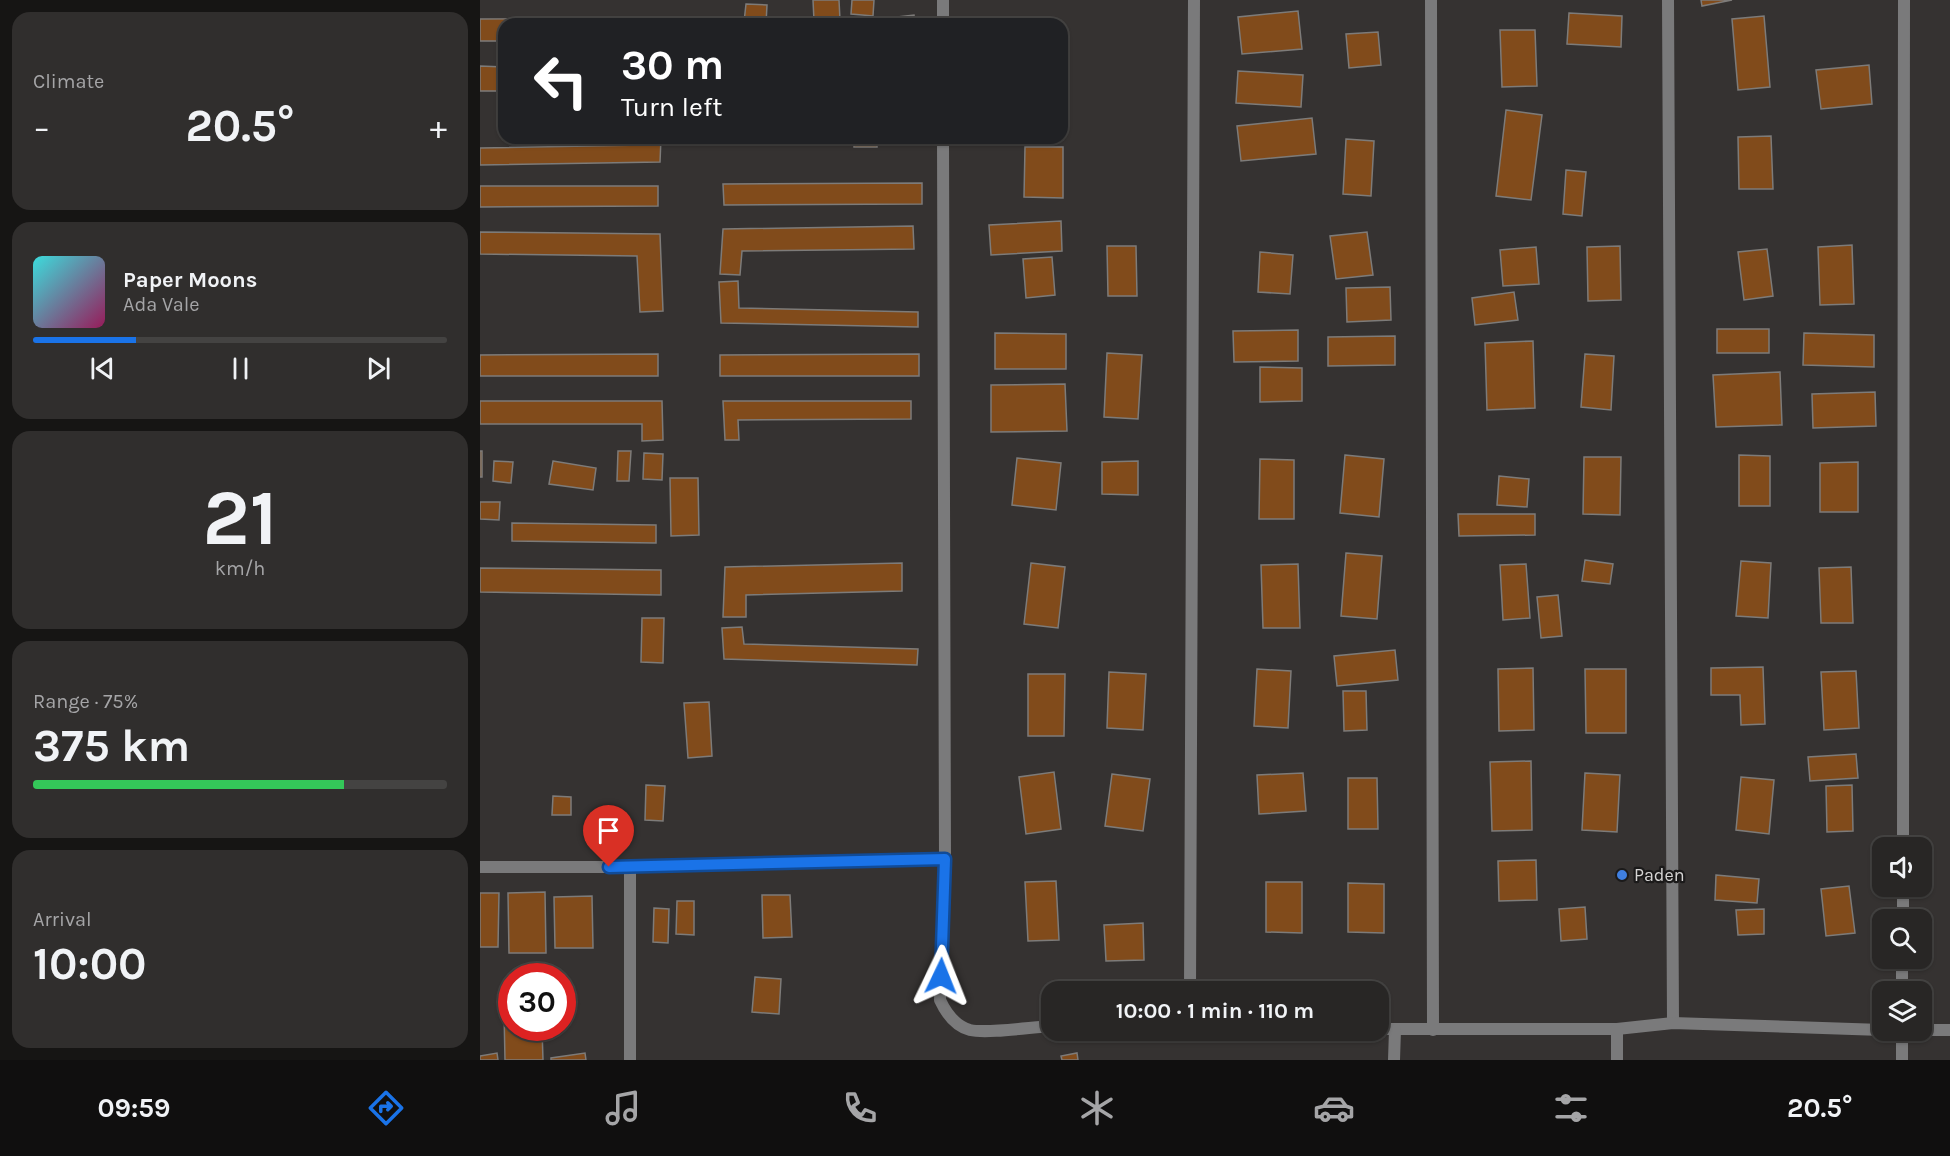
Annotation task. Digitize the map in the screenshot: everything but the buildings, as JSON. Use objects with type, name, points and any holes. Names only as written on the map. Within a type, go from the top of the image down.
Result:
[{"type":"street","points":[[943,0],[943,18]]},
{"type":"street","points":[[1190,981],[1194,0]]},
{"type":"street","points":[[1431,0],[1433,1030]]},
{"type":"street","points":[[1668,0],[1673,1023]]},
{"type":"street","points":[[1903,837],[1904,0]]},
{"type":"street","points":[[943,144],[945,859],[940,1000],[952,1019],[969,1029],[1041,1026]]},
{"type":"street","points":[[480,867],[630,867],[945,859]]},
{"type":"street","points":[[630,867],[630,1060]]},
{"type":"street","points":[[1389,1030],[1617,1029],[1673,1023],[1872,1030]]},
{"type":"street","points":[[1617,1029],[1617,1060]]},
{"type":"street","points":[[1394,1060],[1395,1030]]},
{"type":"street","points":[[1932,1030],[1950,1030]]},
{"type":"street","points":[[1902,1041],[1902,1060]]},
{"type":"place","name":"Paden","points":[[1622,875]]},
{"type":"route","points":[[609,867],[945,859],[941,976]]}]
